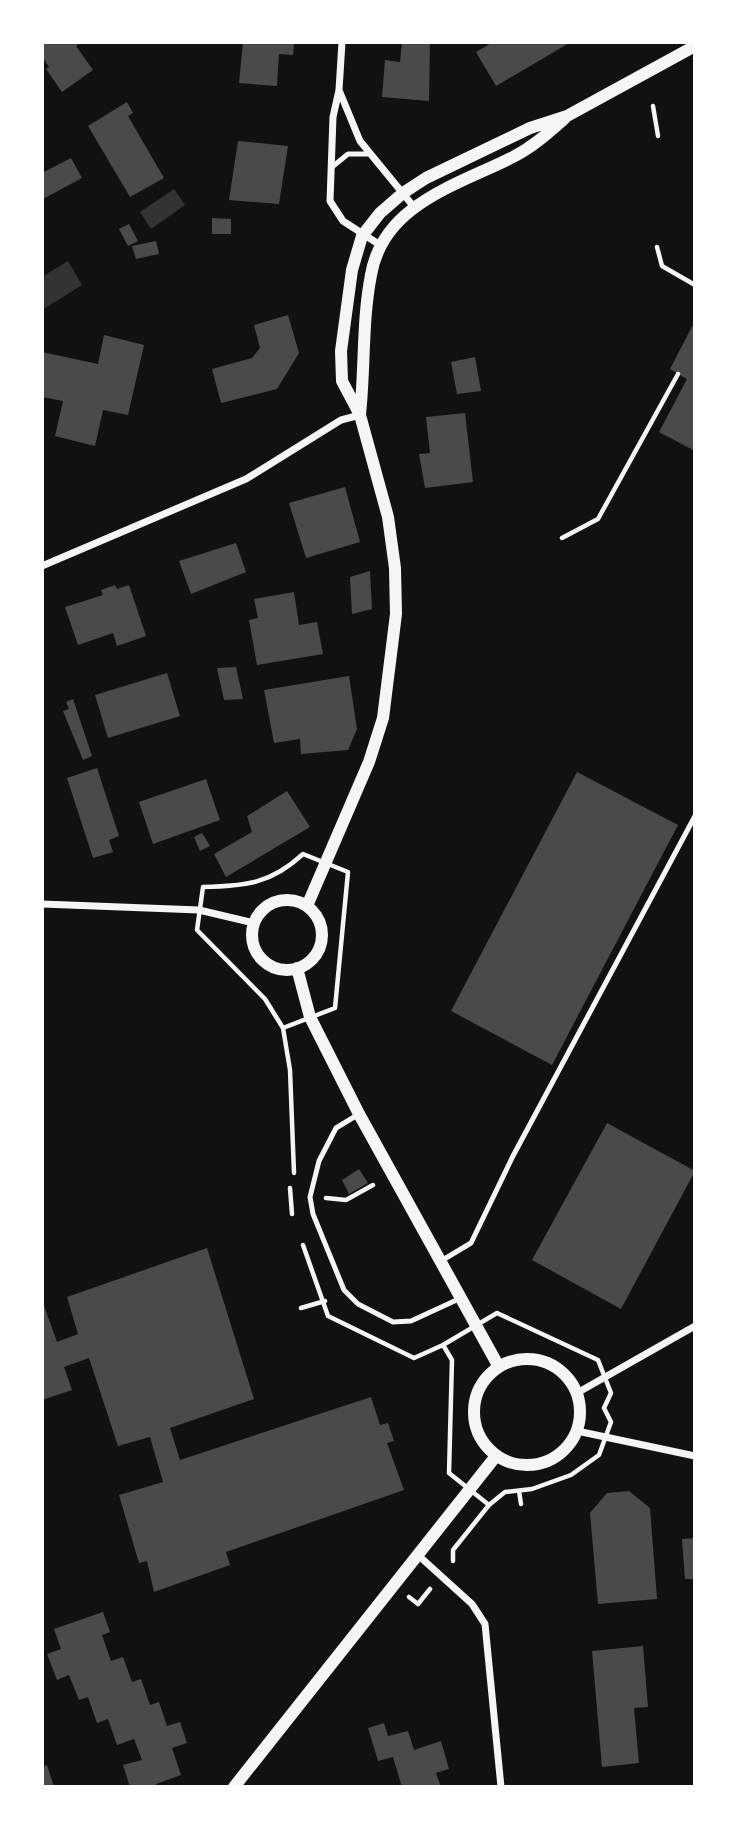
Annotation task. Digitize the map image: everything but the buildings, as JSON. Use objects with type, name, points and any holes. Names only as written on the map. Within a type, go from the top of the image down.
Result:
[{"type":"street","points":[[342,42],[339,90],[333,117],[330,201],[343,221],[362,236],[380,245]]},
{"type":"street","points":[[360,415],[371,273],[380,245],[414,207],[526,149],[567,116],[695,46]]},
{"type":"street","points":[[339,90],[355,132],[369,154],[414,207]]},
{"type":"street","points":[[307,906],[369,762],[383,718],[396,614],[396,568],[388,517],[360,415],[342,381],[341,351],[352,270],[362,236],[380,213],[403,192],[530,128],[567,116]]},
{"type":"street","points":[[43,565],[246,479],[341,420],[360,415]]},
{"type":"street","points":[[297,901],[307,906],[320,924],[320,946],[315,956],[297,968],[286,970],[265,962],[253,944],[254,923],[259,913],[276,902],[297,901]]},
{"type":"street","points":[[42,904],[199,910],[254,923]]},
{"type":"street","points":[[297,968],[310,1017],[359,1114],[499,1367]]},
{"type":"street","points":[[577,1394],[695,1326]]},
{"type":"street","points":[[521,1360],[544,1362],[565,1374],[577,1394],[581,1412],[577,1431],[564,1451],[543,1464],[518,1465],[496,1456],[481,1438],[474,1417],[482,1384],[499,1367],[521,1360]]},
{"type":"street","points":[[577,1431],[603,1439],[695,1457]]},
{"type":"street","points":[[234,1787],[496,1456]]},
{"type":"street","points":[[419,1556],[472,1604],[485,1623],[501,1787]]},
{"type":"lane","points":[[332,167],[348,154],[369,154]]},
{"type":"lane","points":[[441,1261],[471,1243],[513,1156],[695,816]]},
{"type":"lane","points":[[359,1114],[336,1128],[319,1161],[310,1197],[313,1214],[344,1290],[358,1304],[393,1322],[411,1321],[461,1298]]},
{"type":"path","points":[[653,106],[658,136]]},
{"type":"path","points":[[657,247],[662,266],[695,285]]},
{"type":"path","points":[[562,538],[598,519],[678,374]]},
{"type":"path","points":[[303,854],[348,872],[344,942],[335,1008],[283,1028],[265,999],[219,949],[197,930],[199,910],[203,887],[243,886],[283,872],[303,854]]},
{"type":"path","points":[[289,1194],[346,1200],[392,1174]]},
{"type":"path","points":[[301,1308],[323,1302],[344,1290]]},
{"type":"path","points":[[497,1313],[598,1360],[606,1378],[611,1393],[604,1408],[611,1422],[599,1455],[571,1475],[519,1491],[505,1492],[489,1505],[449,1473],[452,1360],[443,1345],[497,1313]]},
{"type":"path","points":[[519,1491],[521,1504]]},
{"type":"shaded area","points":[[174,189],[185,205],[151,229],[140,212]]},
{"type":"shaded area","points":[[68,261],[82,285],[42,310],[42,277]]}]
